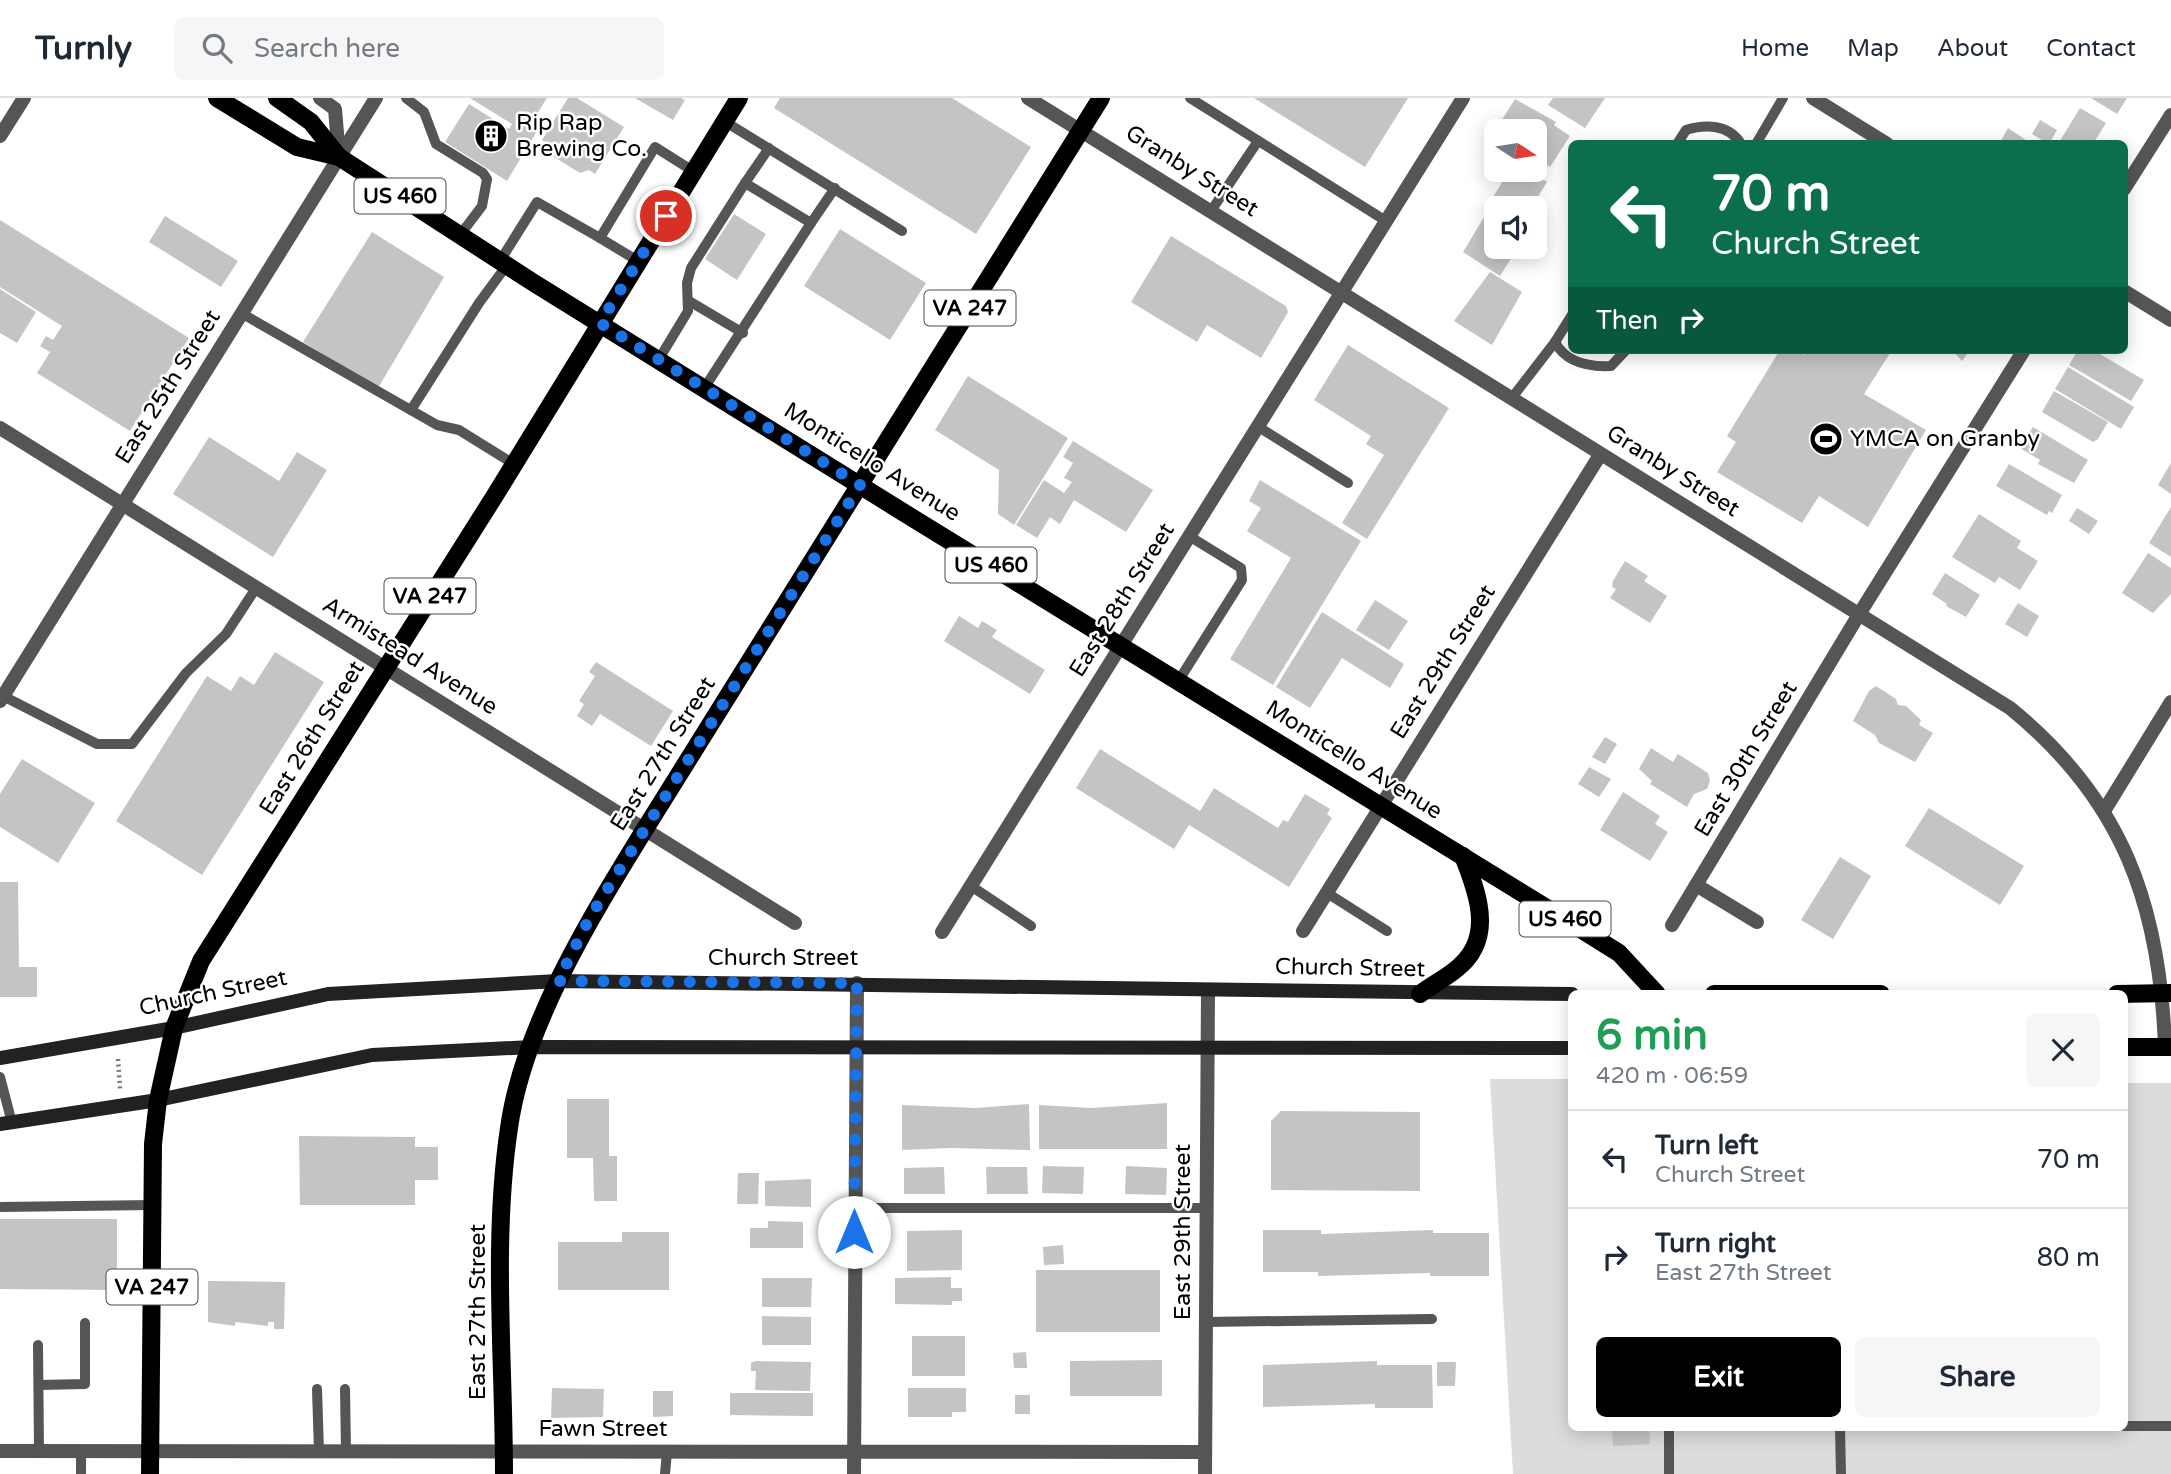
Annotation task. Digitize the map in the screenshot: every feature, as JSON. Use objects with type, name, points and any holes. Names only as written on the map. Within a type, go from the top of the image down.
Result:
[{"type":"main road","name":"Monticello Avenue","points":[[217,98],[297,147],[339,157],[503,263],[1619,953],[1653,990]]},
{"type":"main road","name":"Monticello Avenue","points":[[276,98],[312,122],[339,157]]},
{"type":"main road","name":"East 26th Street","points":[[150,1474],[153,1205],[158,1100],[174,1028],[201,961],[514,464],[739,98]]},
{"type":"main road","name":"VA 247","points":[[1081,131],[1101,98]]},
{"type":"main road","name":"East 27th Street","points":[[504,1474],[503,1205],[509,1127],[532,1047],[558,981],[590,917],[1081,131]]},
{"type":"main road","points":[[1420,993],[1462,965],[1480,933],[1477,890],[1463,856]]},
{"type":"main road","name":"Church Street","points":[[0,1058],[174,1028],[328,994],[558,981],[1568,994]]},
{"type":"main road","points":[[2128,994],[2167,993]]},
{"type":"main road","points":[[6,1124],[158,1100],[372,1055],[532,1047],[1568,1048]]},
{"type":"main road","points":[[2128,1047],[2168,1047]]},
{"type":"street","points":[[0,136],[24,98]]},
{"type":"street","points":[[320,98],[335,109],[339,157]]},
{"type":"street","name":"East 25th Street","points":[[2,699],[376,98]]},
{"type":"street","name":"Granby Street","points":[[1028,98],[2010,708],[2046,737],[2104,811],[2125,850],[2155,937],[2167,993],[2168,1047]]},
{"type":"street","name":"East 28th Street","points":[[942,932],[1463,98]]},
{"type":"street","points":[[1817,99],[1881,140]]},
{"type":"street","points":[[2128,183],[2171,115]]},
{"type":"street","points":[[2128,293],[2171,320]]},
{"type":"street","name":"East 30th Street","points":[[1672,925],[1858,616],[2022,354]]},
{"type":"street","name":"Armistead Avenue","points":[[0,428],[795,923]]},
{"type":"street","name":"East 29th Street","points":[[1303,931],[1600,455]]},
{"type":"street","points":[[2104,811],[2171,702]]},
{"type":"street","points":[[1696,885],[1757,922]]},
{"type":"street","points":[[854,1474],[857,983]]},
{"type":"street","name":"East 29th Street","points":[[1205,1474],[1208,991]]},
{"type":"street","name":"Fawn Street","points":[[0,1451],[1205,1452]]},
{"type":"lane","points":[[406,98],[424,112],[436,144],[483,173],[487,179],[482,206],[460,235]]},
{"type":"lane","points":[[1190,98],[1386,222]]},
{"type":"lane","points":[[1758,140],[1783,98]]},
{"type":"lane","points":[[724,121],[902,231]]},
{"type":"lane","points":[[1680,140],[1686,130],[1700,126],[1728,130],[1737,140]]},
{"type":"lane","points":[[1211,211],[1258,141]]},
{"type":"lane","points":[[600,238],[655,147],[693,171]]},
{"type":"lane","points":[[659,359],[688,311],[687,283],[691,268],[769,148]]},
{"type":"lane","points":[[745,183],[811,223]]},
{"type":"lane","points":[[705,387],[743,333],[835,188]]},
{"type":"lane","points":[[411,410],[479,303],[537,202],[638,261]]},
{"type":"lane","points":[[689,301],[743,333]]},
{"type":"lane","points":[[241,313],[437,425],[459,430],[514,464]]},
{"type":"lane","points":[[1511,399],[1568,321]]},
{"type":"lane","points":[[1555,342],[1559,351],[1576,362],[1597,366],[1611,366],[1622,354]]},
{"type":"lane","points":[[1257,426],[1348,483]]},
{"type":"lane","points":[[1179,680],[1242,580],[1241,568],[1189,536]]},
{"type":"lane","points":[[2,699],[97,744],[132,744],[186,673],[226,634],[256,588]]},
{"type":"lane","points":[[971,886],[1031,926]]},
{"type":"lane","points":[[1327,893],[1387,931]]},
{"type":"lane","points":[[0,1077],[6,1124]]},
{"type":"lane","points":[[0,1207],[153,1205]]},
{"type":"lane","points":[[854,1208],[1206,1208]]},
{"type":"lane","points":[[1205,1322],[1432,1319]]},
{"type":"lane","points":[[39,1385],[85,1384],[85,1323]]},
{"type":"lane","points":[[38,1345],[39,1451]]},
{"type":"lane","points":[[317,1389],[319,1452]]},
{"type":"lane","points":[[345,1389],[346,1452]]},
{"type":"lane","points":[[2128,1426],[2171,1426]]},
{"type":"lane","points":[[1669,1431],[1669,1474]]},
{"type":"lane","points":[[1840,1431],[1841,1474]]},
{"type":"lane","points":[[81,1451],[81,1474]]},
{"type":"lane","points":[[664,1474],[667,1452]]},
{"type":"path","points":[[118,1059],[120,1089]]},
{"type":"shaded area","points":[[1490,1079],[1568,1079],[1568,1431],[2128,1431],[2128,1083],[2171,1083],[2171,1474],[1513,1474]]},
{"type":"building","name":"Rip Rap Brewing Co.","points":[[470,98],[547,98],[531,123],[539,128],[507,181],[445,142],[469,104],[509,129],[512,124]]},
{"type":"building","points":[[568,98],[577,98],[624,127],[595,174],[589,170],[580,173],[549,154],[547,144],[542,140]]},
{"type":"building","points":[[635,98],[681,98],[685,100],[673,120]]},
{"type":"building","points":[[780,98],[952,98],[1031,147],[976,234],[774,108]]},
{"type":"building","points":[[1254,98],[1408,98],[1365,167]]},
{"type":"building","points":[[1553,98],[1605,98],[1585,128],[1548,105]]},
{"type":"building","points":[[2091,98],[2127,98],[2117,114]]},
{"type":"building","points":[[1515,99],[1556,122],[1554,125],[1570,136],[1550,167],[1547,165],[1547,119],[1502,119]]},
{"type":"building","points":[[2080,108],[2106,123],[2095,140],[2060,140]]},
{"type":"building","points":[[2040,120],[2057,130],[2051,140],[2042,140],[2032,134]]},
{"type":"building","points":[[2008,128],[2026,140],[2001,140]]},
{"type":"building","points":[[1502,182],[1547,182],[1538,196],[1494,196]]},
{"type":"building","points":[[734,214],[766,234],[737,280],[705,259]]},
{"type":"building","points":[[165,216],[238,261],[221,287],[149,242]]},
{"type":"building","points":[[1484,217],[1484,259],[1511,259],[1500,276],[1463,252]]},
{"type":"building","points":[[0,220],[189,338],[130,431],[37,373],[50,352],[40,346],[46,336],[53,340],[62,326],[0,287]]},
{"type":"building","points":[[840,229],[926,283],[890,340],[804,286]]},
{"type":"building","points":[[372,232],[444,277],[378,388],[303,342]]},
{"type":"building","points":[[1171,236],[1286,306],[1288,312],[1261,358],[1207,325],[1197,342],[1131,302]]},
{"type":"building","points":[[1490,272],[1522,292],[1492,345],[1454,321]]},
{"type":"building","points":[[0,289],[36,312],[17,343],[0,333]]},
{"type":"building","points":[[1348,345],[1449,408],[1367,539],[1342,523],[1384,455],[1366,444],[1371,436],[1314,400]]},
{"type":"building","name":"YMCA on Granby","points":[[1778,354],[1889,354],[1864,394],[1926,430],[1868,527],[1819,496],[1802,523],[1717,472],[1736,442],[1727,436]]},
{"type":"building","points":[[1956,354],[1967,354],[1962,361]]},
{"type":"building","points":[[2076,354],[2100,354],[2144,380],[2131,401],[2069,365]]},
{"type":"building","points":[[2068,367],[2134,407],[2121,429],[2055,389]]},
{"type":"building","points":[[968,376],[1068,438],[1014,525],[998,514],[999,470],[935,430]]},
{"type":"building","points":[[2054,391],[2108,422],[2098,439],[2093,442],[2042,412]]},
{"type":"building","points":[[2033,427],[2088,460],[2074,483],[2038,464],[2040,460],[2020,448]]},
{"type":"building","points":[[209,437],[279,481],[297,452],[327,470],[273,557],[173,494]]},
{"type":"building","points":[[1073,441],[1153,490],[1126,532],[1074,500],[1060,524],[1050,517],[1037,538],[1016,525],[1044,480],[1064,493],[1072,482],[1064,478],[1073,463],[1063,457]]},
{"type":"building","points":[[2171,463],[2171,494],[2158,485]]},
{"type":"building","points":[[2009,464],[2062,495],[2052,513],[2049,511],[2047,515],[1996,486]]},
{"type":"building","points":[[1260,480],[1361,541],[1273,685],[1230,659],[1291,558],[1247,531],[1261,508],[1249,501]]},
{"type":"building","points":[[2171,507],[2171,557],[2149,543]]},
{"type":"building","points":[[2077,508],[2098,521],[2089,534],[2069,521]]},
{"type":"building","points":[[1979,514],[2021,541],[2017,548],[2038,561],[2020,590],[1999,577],[1995,583],[1952,557]]},
{"type":"building","points":[[2148,553],[2171,568],[2171,594],[2153,613],[2122,593]]},
{"type":"building","points":[[1625,561],[1648,576],[1644,581],[1667,596],[1650,623],[1610,598],[1616,589],[1612,587],[1613,581]]},
{"type":"building","points":[[1945,573],[1980,595],[1966,617],[1932,594]]},
{"type":"building","points":[[1375,600],[1408,621],[1389,650],[1356,630]]},
{"type":"building","points":[[2018,603],[2039,616],[2027,637],[2005,624]]},
{"type":"building","points":[[1322,612],[1404,664],[1390,688],[1342,658],[1310,708],[1276,687]]},
{"type":"building","points":[[959,616],[978,628],[982,621],[997,630],[992,637],[1045,670],[1030,694],[944,641]]},
{"type":"building","points":[[275,652],[324,682],[202,875],[116,821],[207,676],[231,691],[240,676],[254,685]]},
{"type":"building","points":[[596,662],[673,711],[651,746],[600,714],[592,726],[577,716],[584,704],[579,701],[595,676],[589,672]]},
{"type":"building","points":[[1876,686],[1896,699],[1898,705],[1906,706],[1921,720],[1919,725],[1933,733],[1915,762],[1879,743],[1875,735],[1853,721],[1869,691]]},
{"type":"building","points":[[1605,737],[1617,744],[1605,764],[1592,757]]},
{"type":"building","points":[[1651,748],[1673,762],[1678,754],[1708,773],[1710,781],[1707,789],[1694,794],[1687,807],[1650,784],[1652,781],[1639,769]]},
{"type":"building","points":[[1100,749],[1200,811],[1214,788],[1278,828],[1283,820],[1288,822],[1305,794],[1330,809],[1327,814],[1332,818],[1289,887],[1189,825],[1174,849],[1076,788]]},
{"type":"building","points":[[22,759],[95,803],[58,863],[0,827],[0,794]]},
{"type":"building","points":[[1589,767],[1611,779],[1599,797],[1578,784]]},
{"type":"building","points":[[1623,792],[1660,816],[1655,824],[1668,832],[1650,861],[1600,830]]},
{"type":"building","points":[[1929,808],[2024,866],[2000,905],[1905,846]]},
{"type":"building","points":[[1840,857],[1871,876],[1833,939],[1801,920]]},
{"type":"building","points":[[0,882],[18,882],[19,967],[37,967],[37,997],[0,997]]},
{"type":"building","points":[[567,1099],[609,1099],[609,1156],[617,1156],[617,1201],[594,1201],[593,1158],[567,1158]]},
{"type":"building","points":[[1167,1103],[1167,1149],[1039,1149],[1039,1105],[1092,1108]]},
{"type":"building","points":[[1029,1104],[1030,1150],[902,1150],[902,1105],[976,1108]]},
{"type":"building","points":[[1281,1111],[1420,1112],[1420,1191],[1271,1190],[1271,1121]]},
{"type":"building","points":[[299,1136],[415,1137],[415,1147],[438,1147],[438,1180],[415,1180],[415,1205],[300,1205]]},
{"type":"building","points":[[1043,1166],[1084,1167],[1083,1194],[1042,1193]]},
{"type":"building","points":[[1126,1166],[1167,1168],[1166,1195],[1125,1194]]},
{"type":"building","points":[[944,1167],[945,1194],[904,1194],[904,1168]]},
{"type":"building","points":[[986,1167],[1027,1167],[1028,1194],[987,1194]]},
{"type":"building","points":[[738,1173],[759,1173],[758,1204],[737,1204]]},
{"type":"building","points":[[811,1179],[811,1207],[765,1206],[765,1181]]},
{"type":"building","points":[[0,1219],[117,1219],[117,1290],[0,1289]]},
{"type":"building","points":[[768,1221],[803,1222],[803,1248],[750,1248],[750,1228],[768,1228]]},
{"type":"building","points":[[962,1230],[962,1270],[907,1271],[907,1231]]},
{"type":"building","points":[[1263,1230],[1321,1230],[1321,1234],[1433,1230],[1433,1233],[1489,1233],[1489,1276],[1430,1276],[1430,1273],[1318,1276],[1318,1272],[1263,1272]]},
{"type":"building","points":[[622,1232],[669,1232],[669,1290],[558,1290],[558,1242],[622,1242]]},
{"type":"building","points":[[1063,1245],[1064,1264],[1044,1265],[1043,1247]]},
{"type":"building","points":[[1036,1270],[1160,1270],[1160,1332],[1036,1332]]},
{"type":"building","points":[[951,1277],[951,1288],[962,1288],[962,1301],[952,1301],[952,1305],[895,1304],[895,1278]]},
{"type":"building","points":[[762,1278],[812,1278],[811,1307],[762,1307]]},
{"type":"building","points":[[208,1281],[285,1282],[284,1329],[274,1329],[274,1322],[268,1322],[268,1326],[235,1322],[235,1326],[208,1322]]},
{"type":"building","points":[[762,1316],[811,1317],[811,1345],[762,1345]]},
{"type":"building","points":[[912,1336],[965,1336],[965,1376],[912,1376]]},
{"type":"building","points":[[1026,1352],[1027,1368],[1014,1368],[1013,1353]]},
{"type":"building","points":[[1162,1360],[1162,1396],[1070,1396],[1070,1361]]},
{"type":"building","points":[[1377,1361],[1377,1365],[1432,1365],[1433,1408],[1375,1408],[1375,1404],[1263,1407],[1263,1365]]},
{"type":"building","points":[[811,1362],[810,1391],[755,1390],[756,1371],[751,1371],[751,1363]]},
{"type":"building","points":[[1437,1362],[1456,1362],[1455,1386],[1437,1386]]},
{"type":"building","points":[[552,1388],[604,1389],[603,1417],[551,1418]]},
{"type":"building","points":[[908,1388],[966,1388],[966,1412],[952,1412],[952,1417],[908,1417]]},
{"type":"building","points":[[653,1391],[673,1391],[673,1416],[653,1417]]},
{"type":"building","points":[[730,1393],[813,1393],[813,1416],[730,1415]]},
{"type":"building","points":[[1015,1395],[1030,1395],[1030,1414],[1015,1414]]},
{"type":"building","points":[[1612,1431],[1649,1431],[1650,1444],[1613,1446]]},
{"type":"place","name":"Rip Rap Brewing Co.","points":[[491,136]]},
{"type":"place","name":"YMCA on Granby","points":[[1826,439]]},
{"type":"route","points":[[666,216],[600,323],[860,485],[590,917],[558,981],[857,983],[854,1232]]}]
